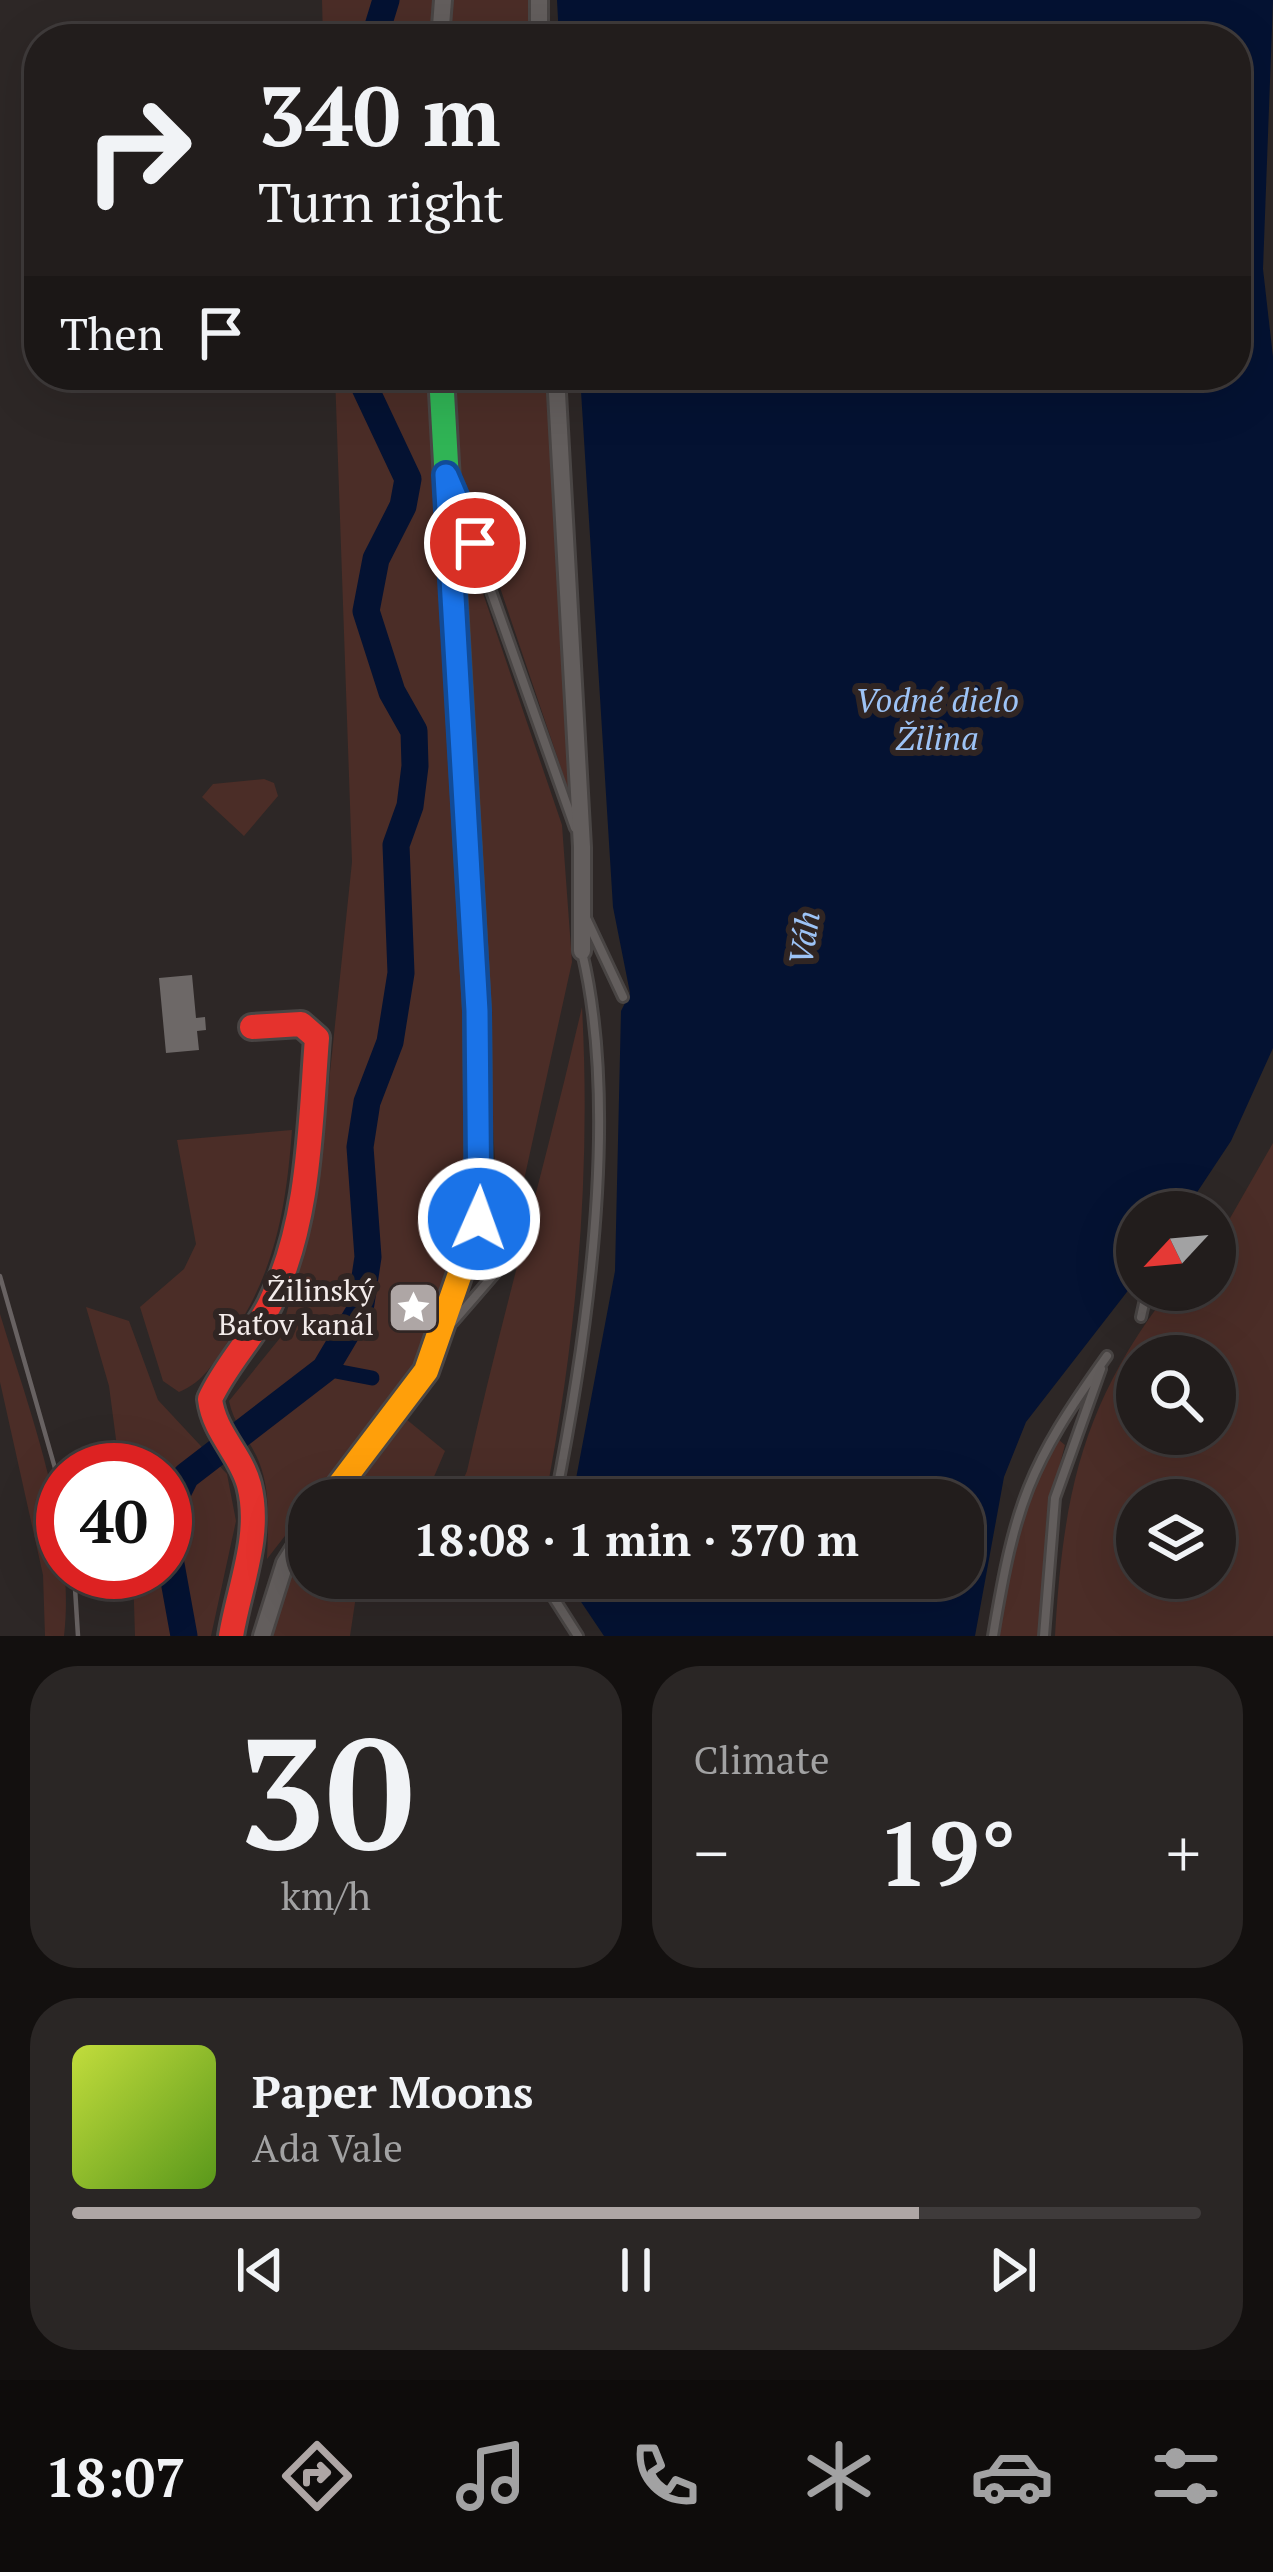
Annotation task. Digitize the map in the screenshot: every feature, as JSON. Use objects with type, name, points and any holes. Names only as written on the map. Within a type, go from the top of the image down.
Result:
[{"type":"street","points":[[345,1479],[397,1415],[446,1325],[476,1236],[482,1165],[442,390]]},
{"type":"street","points":[[557,390],[582,847],[582,951]]},
{"type":"street","points":[[231,1636],[253,1533],[249,1485],[210,1411],[215,1386],[248,1342],[285,1267],[309,1127],[317,1038],[302,1024],[252,1027]]},
{"type":"street","points":[[262,1636],[288,1558]]},
{"type":"lane","points":[[446,475],[467,518],[582,847]]},
{"type":"lane","points":[[583,911],[623,997]]},
{"type":"lane","points":[[558,1479],[578,1364],[594,1195],[593,997],[582,951]]},
{"type":"lane","points":[[446,1325],[459,1320],[504,1263]]},
{"type":"lane","points":[[1141,1317],[1142,1311]]},
{"type":"lane","points":[[994,1636],[1017,1510],[1055,1428],[1107,1356],[1073,1438],[1049,1529],[1043,1636]]},
{"type":"lane","points":[[1055,1428],[1073,1438]]},
{"type":"lane","points":[[554,1599],[578,1636]]},
{"type":"shaded area","points":[[322,0],[528,0],[529,24],[323,24]]},
{"type":"shaded area","points":[[336,390],[430,390],[471,1144],[461,1240],[437,1315],[407,1379],[329,1479],[288,1479],[288,1532],[267,1559],[263,1473],[229,1401],[280,1338],[317,1197],[352,862]]},
{"type":"shaded area","points":[[445,390],[547,390],[569,792],[457,460]]},
{"type":"shaded area","points":[[459,523],[562,825],[572,962],[522,1189],[504,1236],[478,1270],[491,1238],[495,1162]]},
{"type":"shaded area","points":[[264,779],[274,783],[278,796],[244,836],[202,797],[213,784]]},
{"type":"shaded area","points":[[582,1007],[585,1131],[579,1255],[549,1479],[463,1479],[467,1471]]},
{"type":"shaded area","points":[[292,1130],[282,1214],[268,1265],[245,1315],[213,1363],[179,1392],[163,1381],[140,1307],[184,1269],[196,1244],[177,1140]]},
{"type":"shaded area","points":[[1273,1143],[1273,1636],[1055,1636],[1072,1495],[1082,1453],[1116,1372],[1116,1455],[1236,1455],[1236,1335],[1140,1332],[1155,1311],[1236,1311],[1236,1208]]},
{"type":"shaded area","points":[[86,1307],[129,1321],[158,1400],[227,1474],[236,1521],[211,1636],[135,1636],[134,1599],[192,1599],[192,1443],[116,1443],[109,1386]]},
{"type":"shaded area","points":[[0,1314],[40,1443],[36,1443],[36,1544],[0,1382]]},
{"type":"shaded area","points":[[406,1419],[445,1451],[433,1479],[357,1479]]},
{"type":"shaded area","points":[[1053,1441],[1065,1445],[1047,1514],[1038,1636],[997,1636],[1024,1512]]},
{"type":"shaded area","points":[[288,1584],[288,1599],[356,1599],[350,1636],[273,1636]]},
{"type":"shaded area","points":[[44,1599],[66,1599],[64,1636],[45,1636]]},
{"type":"water","name":"Vodné dielo Žilina","points":[[557,0],[1273,0],[1263,269],[1273,357],[1273,1048],[1231,1141],[1198,1191],[1116,1191],[1116,1306],[1026,1422],[1004,1477],[984,1587],[984,1479],[576,1479],[615,1271],[621,1011],[630,993],[613,907],[581,390],[1251,390],[1251,24],[558,24]]},
{"type":"water","name":"Vodné dielo Žilina","points":[[579,1599],[982,1599],[975,1636],[604,1636]]},
{"type":"building","points":[[192,975],[196,1018],[205,1017],[206,1030],[197,1031],[199,1050],[166,1053],[159,978]]},
{"type":"waterway","points":[[379,24],[386,0]]},
{"type":"waterway","points":[[192,1471],[325,1369],[360,1310],[368,1257],[360,1147],[367,1102],[390,1042],[401,973],[396,845],[410,806],[415,766],[414,731],[392,692],[366,611],[376,559],[403,506],[408,479],[366,390]]},
{"type":"waterway","points":[[325,1369],[372,1378]]},
{"type":"waterway","points":[[177,1599],[184,1636]]},
{"type":"railway","points":[[0,1276],[48,1443]]},
{"type":"railway","points":[[76,1599],[78,1636]]},
{"type":"traffic: fast","points":[[442,390],[468,850]]},
{"type":"traffic: slow","points":[[344,1479],[426,1371],[479,1219],[477,1011],[468,850]]},
{"type":"traffic: jam","points":[[231,1636],[251,1542],[252,1504],[245,1474],[210,1399],[270,1304],[293,1240],[306,1174],[317,1038],[301,1024],[252,1027]]},
{"type":"place","name":"Žilinský Baťov kanál","points":[[413,1308]]},
{"type":"route","points":[[475,543],[446,475],[477,1011],[479,1219]]},
{"type":"water label","name":"Váh","points":[[804,938]]}]
